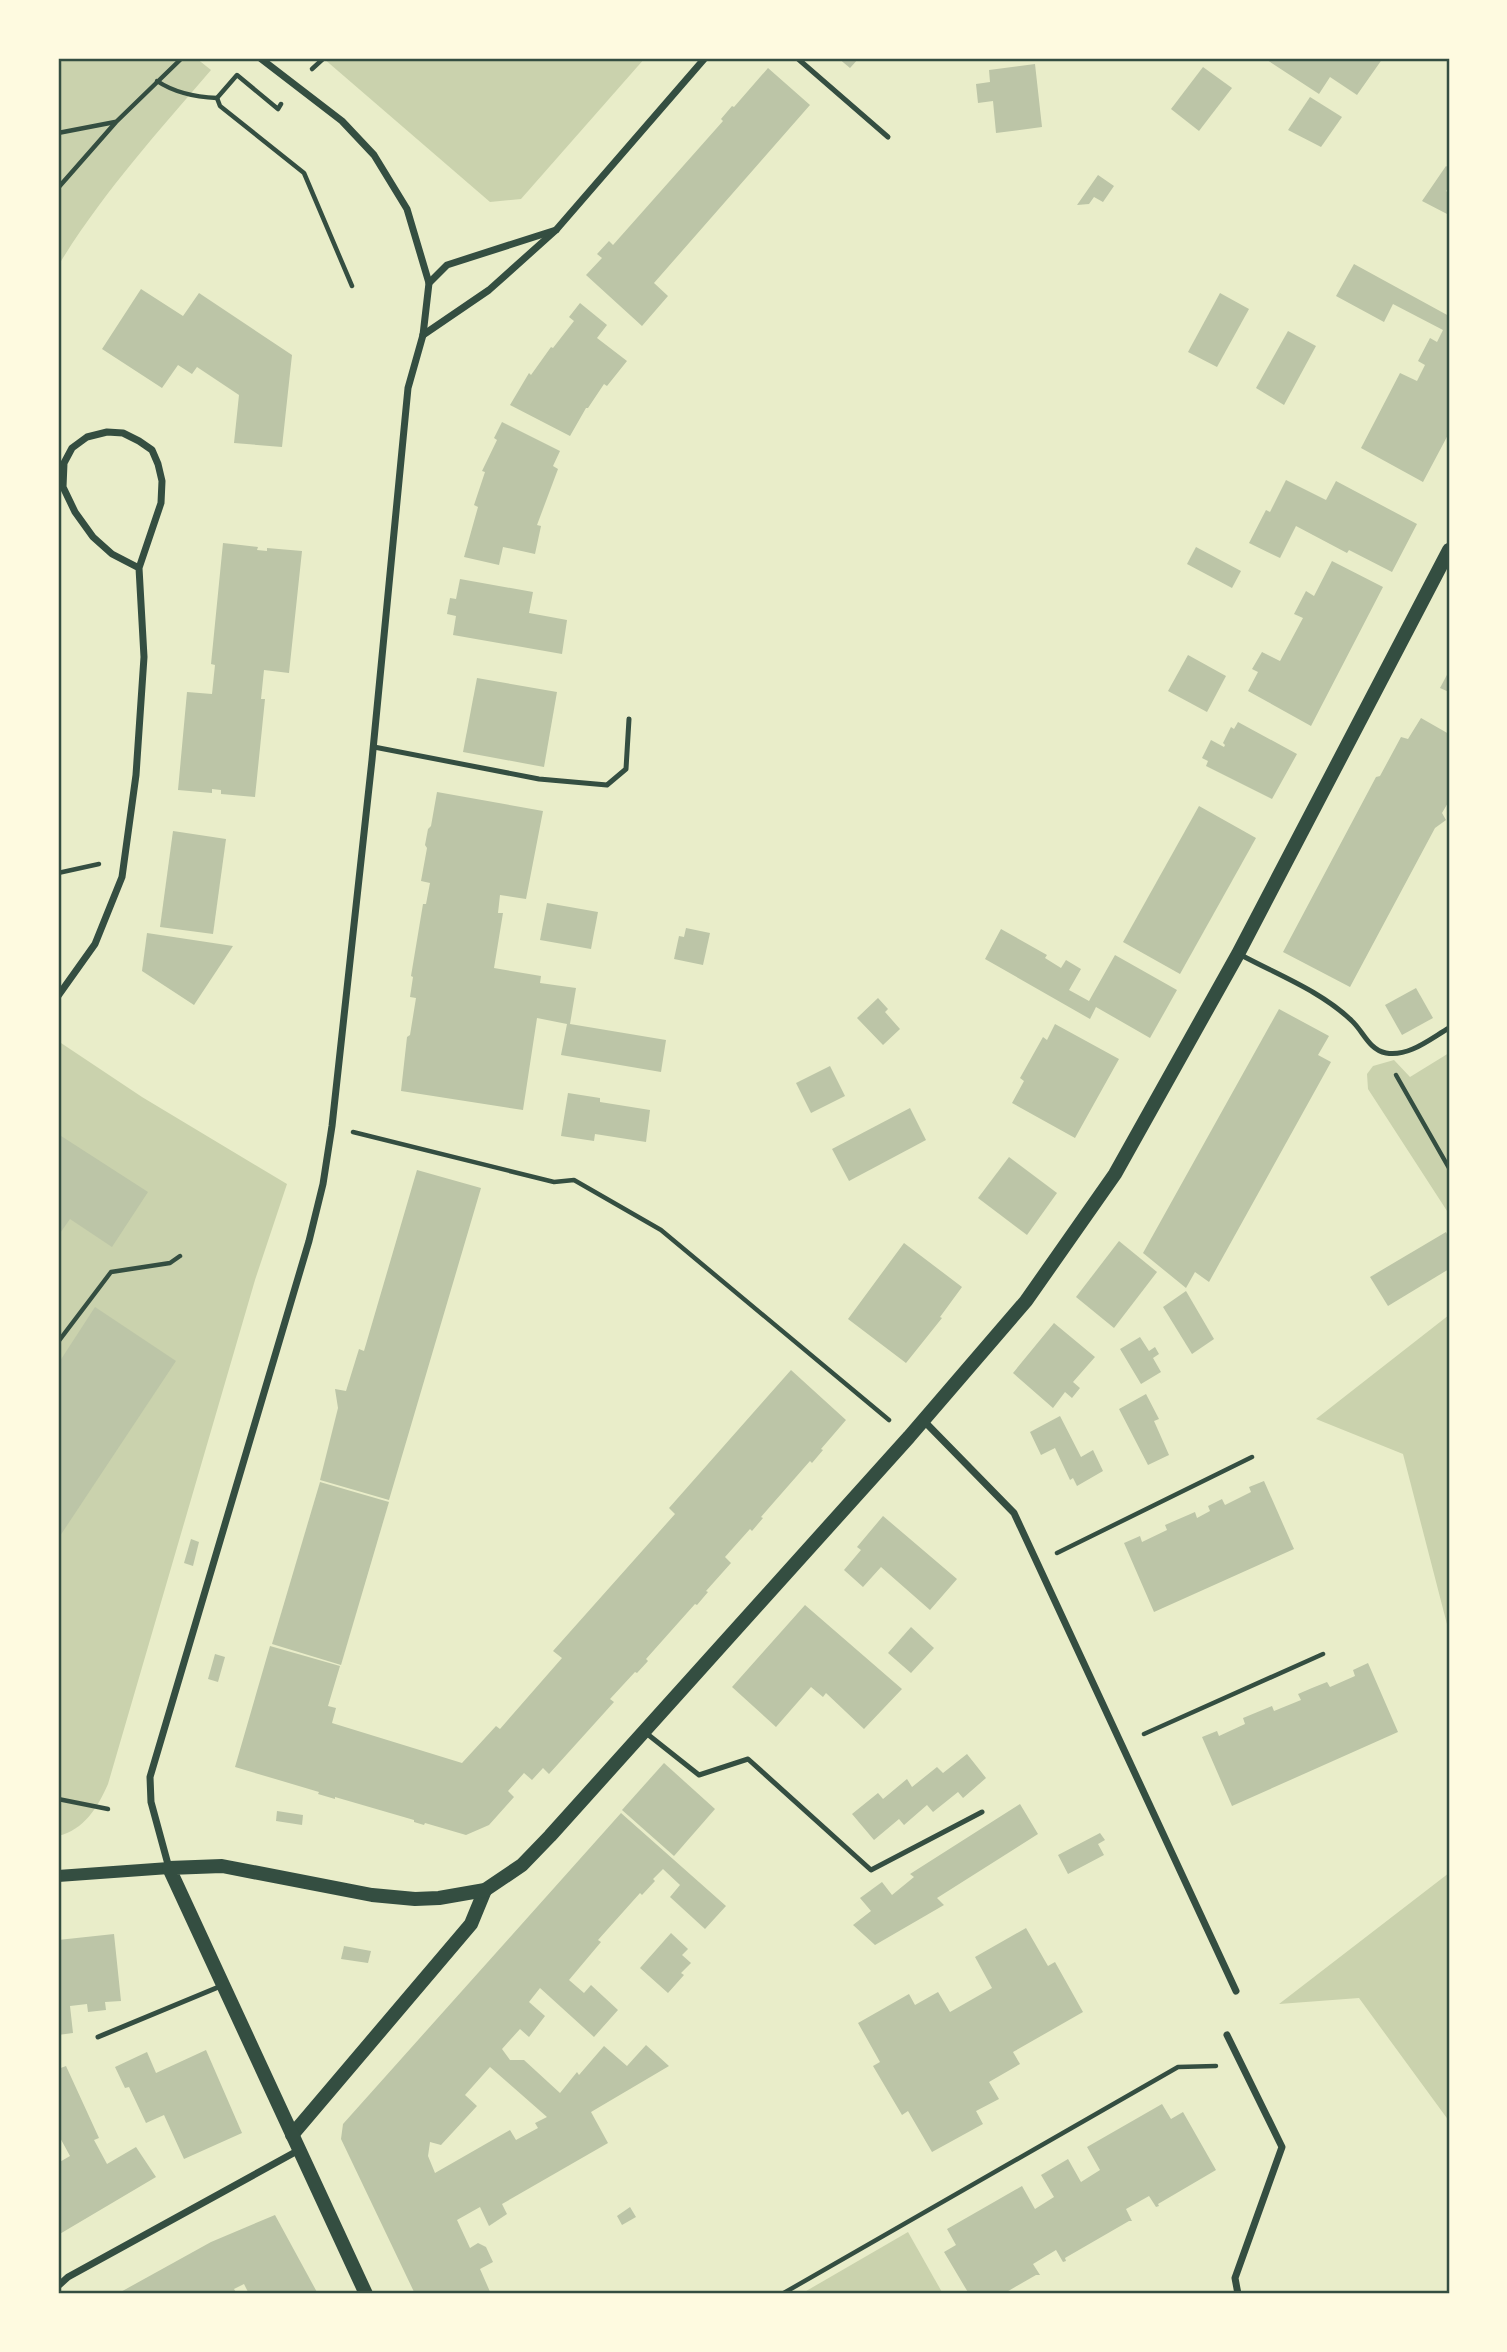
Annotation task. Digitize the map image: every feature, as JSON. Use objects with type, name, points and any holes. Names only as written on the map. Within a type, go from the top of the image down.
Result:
[{"type":"main road","points":[[366,2294],[169,1868],[222,1866],[372,1895],[415,1899],[485,1890],[522,1865],[924,1421],[1026,1301],[1115,1174],[1238,954],[1449,550]]},
{"type":"main road","points":[[292,2135],[471,1924],[485,1890]]},
{"type":"street","points":[[58,1876],[169,1868],[151,1802],[150,1777],[309,1241],[323,1184],[332,1126],[374,747],[408,388],[423,335],[429,283],[407,209],[374,155],[342,121],[260,58]]},
{"type":"street","points":[[423,335],[489,290],[556,230],[705,58]]},
{"type":"street","points":[[429,283],[447,265],[556,230]]},
{"type":"street","points":[[58,996],[95,944],[121,877],[136,775],[144,657],[139,568],[161,503],[162,481],[152,450],[123,433],[107,432],[87,437],[72,448],[64,463],[64,487],[75,512],[93,537],[112,554],[139,568]]},
{"type":"street","points":[[924,1421],[1014,1513],[1236,1991]]},
{"type":"street","points":[[1227,2035],[1282,2147],[1235,2278],[1238,2294]]},
{"type":"street","points":[[58,2286],[68,2277],[299,2150]]},
{"type":"lane","points":[[797,58],[888,137]]},
{"type":"lane","points":[[374,747],[539,779],[607,785],[626,769],[629,719]]},
{"type":"lane","points":[[1238,954],[1326,1000],[1354,1022],[1368,1042],[1383,1053],[1405,1054],[1449,1028]]},
{"type":"lane","points":[[643,1731],[699,1775],[748,1759],[871,1870],[982,1812]]},
{"type":"lane","points":[[98,2037],[225,1985]]},
{"type":"path","points":[[58,188],[116,122],[180,59]]},
{"type":"path","points":[[216,99],[237,75],[272,104]]},
{"type":"path","points":[[156,80],[171,90],[216,99]]},
{"type":"path","points":[[216,99],[220,106],[304,173],[352,286]]},
{"type":"path","points":[[58,133],[116,122]]},
{"type":"path","points":[[58,873],[124,859]]},
{"type":"path","points":[[1383,1053],[1449,1168]]},
{"type":"path","points":[[332,1126],[554,1182],[574,1180],[661,1230],[909,1437]]},
{"type":"path","points":[[58,1342],[111,1272],[170,1262],[180,1256]]},
{"type":"path","points":[[1038,1563],[1252,1457]]},
{"type":"path","points":[[1121,1744],[1323,1654]]},
{"type":"path","points":[[58,1798],[108,1809]]},
{"type":"path","points":[[782,2294],[1178,2067],[1241,2063]]},
{"type":"green space","points":[[58,58],[196,58],[211,70],[111,189],[58,266]]},
{"type":"green space","points":[[323,58],[645,58],[521,199],[490,202]]},
{"type":"green space","points":[[58,1041],[142,1097],[287,1184],[255,1280],[108,1784],[100,1801],[83,1823],[58,1836]]},
{"type":"green space","points":[[1449,1053],[1449,1214],[1368,1089],[1367,1074],[1373,1066],[1394,1060],[1410,1077]]},
{"type":"green space","points":[[1449,1315],[1449,1632],[1403,1454],[1316,1419]]},
{"type":"green space","points":[[1449,1873],[1449,2121],[1359,1998],[1279,2004]]},
{"type":"green space","points":[[908,2232],[943,2294],[801,2294]]},
{"type":"building","points":[[838,58],[859,58],[850,68]]},
{"type":"building","points":[[1264,58],[1383,58],[1357,95],[1330,77],[1319,94]]},
{"type":"building","points":[[1035,64],[1042,127],[996,133],[993,101],[978,103],[976,84],[990,82],[989,70]]},
{"type":"building","points":[[1203,67],[1232,88],[1199,131],[1171,109]]},
{"type":"building","points":[[768,68],[810,105],[654,283],[668,296],[642,326],[586,275],[602,258],[597,254],[609,241],[613,245]]},
{"type":"building","points":[[1310,97],[1342,117],[1321,147],[1288,130]]},
{"type":"building","points":[[1446,166],[1449,168],[1449,187],[1446,191],[1449,193],[1449,215],[1422,201]]},
{"type":"building","points":[[1098,175],[1114,186],[1103,202],[1094,197],[1089,204],[1077,205]]},
{"type":"building","points":[[1354,264],[1449,316],[1449,433],[1423,482],[1361,448],[1400,373],[1417,381],[1425,365],[1418,361],[1430,338],[1437,342],[1443,330],[1393,304],[1384,322],[1336,296]]},
{"type":"building","points":[[141,289],[183,316],[199,293],[292,355],[282,447],[234,443],[239,395],[197,367],[192,374],[178,365],[162,388],[102,349]]},
{"type":"building","points":[[1220,293],[1249,309],[1217,367],[1188,352]]},
{"type":"building","points":[[580,303],[607,325],[597,338],[627,361],[607,386],[604,384],[570,436],[510,405],[529,373],[531,375],[574,321],[569,317]]},
{"type":"building","points":[[1288,331],[1316,346],[1284,405],[1256,388]]},
{"type":"building","points":[[502,422],[560,451],[553,466],[558,469],[537,525],[541,526],[535,554],[503,547],[499,565],[464,557],[478,507],[474,505],[485,472],[482,471],[497,440],[494,438]]},
{"type":"building","points":[[1286,480],[1326,500],[1336,481],[1417,524],[1392,572],[1349,550],[1347,553],[1296,526],[1280,558],[1249,543],[1266,510],[1270,512]]},
{"type":"building","points":[[223,543],[258,547],[257,550],[267,551],[267,548],[302,551],[289,673],[264,670],[261,699],[265,699],[255,797],[221,794],[221,790],[212,789],[212,793],[178,790],[187,692],[212,694],[215,665],[211,664]]},
{"type":"building","points":[[1196,547],[1241,571],[1232,588],[1187,564]]},
{"type":"building","points":[[1332,561],[1383,587],[1311,726],[1248,691],[1258,672],[1252,669],[1262,652],[1280,661],[1303,618],[1294,614],[1306,591],[1314,596]]},
{"type":"building","points":[[460,579],[533,592],[529,613],[567,620],[562,654],[453,635],[456,616],[447,614],[450,598],[456,599]]},
{"type":"building","points":[[1188,655],[1226,676],[1207,712],[1168,691]]},
{"type":"building","points":[[1449,671],[1449,692],[1440,688]]},
{"type":"building","points":[[477,678],[557,692],[544,767],[463,752]]},
{"type":"building","points":[[1421,718],[1449,734],[1449,801],[1442,813],[1446,820],[1435,828],[1350,987],[1283,952],[1376,777],[1380,776],[1401,737],[1408,739]]},
{"type":"building","points":[[1238,722],[1297,754],[1272,799],[1206,766],[1208,761],[1202,758],[1211,740],[1224,747],[1223,743],[1231,727],[1234,729]]},
{"type":"building","points":[[437,792],[543,811],[526,899],[500,895],[498,913],[503,913],[494,968],[541,976],[540,983],[576,988],[570,1024],[666,1040],[661,1072],[561,1055],[567,1024],[537,1018],[523,1110],[401,1091],[407,1037],[410,1035],[416,998],[410,997],[411,976],[423,904],[426,904],[430,883],[421,881],[427,848],[425,845]]},
{"type":"building","points":[[1199,806],[1256,838],[1180,974],[1123,942]]},
{"type":"building","points":[[173,831],[226,839],[213,934],[160,927]]},
{"type":"building","points":[[547,903],[598,912],[591,949],[540,940]]},
{"type":"building","points":[[686,928],[710,933],[703,965],[674,959],[679,936],[684,937]]},
{"type":"building","points":[[1001,929],[1047,955],[1045,958],[1061,968],[1066,960],[1081,969],[1069,990],[1089,1001],[1115,955],[1177,990],[1150,1038],[1096,1007],[1090,1019],[985,959]]},
{"type":"building","points":[[147,933],[233,946],[194,1005],[142,971]]},
{"type":"building","points":[[1416,988],[1433,1018],[1402,1035],[1385,1005]]},
{"type":"building","points":[[878,998],[888,1009],[885,1012],[900,1029],[883,1045],[857,1018]]},
{"type":"building","points":[[1279,1009],[1329,1036],[1318,1055],[1331,1062],[1209,1282],[1195,1272],[1186,1288],[1143,1253]]},
{"type":"building","points":[[1055,1024],[1119,1059],[1075,1138],[1012,1103],[1024,1081],[1020,1078],[1043,1037],[1047,1040]]},
{"type":"building","points":[[830,1066],[845,1096],[811,1113],[796,1083]]},
{"type":"building","points":[[568,1093],[600,1098],[600,1102],[650,1110],[646,1142],[595,1134],[594,1141],[561,1136]]},
{"type":"building","points":[[910,1108],[926,1140],[849,1181],[832,1149]]},
{"type":"building","points":[[58,1134],[148,1192],[112,1247],[70,1219],[58,1236]]},
{"type":"building","points":[[1009,1157],[1057,1193],[1027,1235],[978,1198]]},
{"type":"building","points":[[417,1170],[481,1188],[389,1500],[320,1480],[338,1408],[335,1389],[346,1391],[359,1349],[364,1351]]},
{"type":"building","points":[[1446,1232],[1449,1238],[1449,1269],[1388,1306],[1370,1277]]},
{"type":"building","points":[[1119,1241],[1157,1272],[1114,1328],[1076,1297]]},
{"type":"building","points":[[904,1243],[962,1287],[940,1317],[942,1318],[906,1363],[848,1319]]},
{"type":"building","points":[[1186,1291],[1214,1339],[1192,1354],[1163,1307]]},
{"type":"building","points":[[95,1307],[176,1361],[58,1539],[58,1364]]},
{"type":"building","points":[[1054,1323],[1095,1357],[1073,1382],[1080,1388],[1072,1398],[1065,1392],[1053,1408],[1013,1373]]},
{"type":"building","points":[[1140,1337],[1149,1351],[1155,1347],[1159,1354],[1153,1358],[1161,1372],[1141,1384],[1120,1349]]},
{"type":"building","points":[[791,1370],[846,1420],[812,1463],[810,1461],[761,1517],[763,1518],[752,1531],[750,1529],[725,1557],[731,1563],[697,1605],[695,1604],[646,1659],[648,1661],[610,1699],[614,1702],[549,1774],[543,1768],[532,1780],[524,1773],[508,1791],[514,1797],[489,1825],[466,1835],[318,1794],[319,1792],[235,1767],[270,1646],[340,1666],[328,1706],[336,1708],[332,1723],[462,1763],[496,1726],[500,1729],[562,1658],[553,1651],[675,1514],[669,1508]]},
{"type":"building","points":[[1146,1394],[1159,1419],[1154,1421],[1169,1455],[1148,1465],[1119,1409]]},
{"type":"building","points":[[1060,1416],[1081,1457],[1093,1450],[1103,1471],[1077,1486],[1073,1478],[1070,1480],[1055,1448],[1041,1455],[1030,1432]]},
{"type":"building","points":[[1264,1481],[1294,1549],[1154,1612],[1124,1543],[1140,1536],[1142,1542],[1167,1530],[1165,1525],[1195,1512],[1197,1518],[1210,1511],[1208,1506],[1222,1499],[1225,1505],[1251,1492],[1249,1487]]},
{"type":"building","points":[[320,1482],[389,1502],[341,1665],[272,1644]]},
{"type":"building","points":[[883,1516],[957,1579],[930,1610],[881,1567],[863,1587],[844,1570],[861,1550],[857,1547]]},
{"type":"building","points":[[191,1539],[199,1542],[193,1566],[184,1563]]},
{"type":"building","points":[[805,1605],[902,1689],[864,1729],[826,1693],[823,1697],[811,1687],[776,1727],[732,1687]]},
{"type":"building","points":[[911,1627],[934,1648],[911,1673],[888,1653]]},
{"type":"building","points":[[215,1654],[225,1657],[218,1682],[208,1679]]},
{"type":"building","points":[[1368,1663],[1398,1732],[1232,1806],[1202,1737],[1217,1731],[1219,1736],[1245,1724],[1243,1718],[1272,1706],[1274,1711],[1301,1700],[1298,1694],[1327,1682],[1330,1687],[1355,1676],[1353,1670]]},
{"type":"building","points":[[967,1754],[986,1778],[963,1798],[958,1792],[933,1812],[927,1805],[904,1825],[899,1819],[874,1840],[852,1814],[878,1793],[883,1799],[907,1779],[912,1787],[937,1767],[943,1773]]},
{"type":"building","points":[[664,1763],[715,1809],[674,1856],[622,1810]]},
{"type":"building","points":[[1020,1804],[1038,1834],[937,1898],[944,1905],[875,1945],[853,1925],[871,1911],[860,1898],[882,1882],[892,1895],[914,1877],[910,1874]]},
{"type":"building","points":[[277,1811],[303,1815],[302,1825],[276,1821]]},
{"type":"building","points":[[621,1813],[726,1906],[705,1929],[670,1897],[680,1885],[663,1869],[653,1879],[655,1881],[642,1895],[640,1893],[598,1940],[601,1942],[569,1980],[584,1993],[591,1985],[618,2010],[594,2037],[540,1988],[529,2002],[545,2016],[529,2037],[520,2029],[502,2049],[510,2060],[524,2060],[560,2093],[604,2046],[627,2066],[646,2045],[669,2066],[591,2112],[608,2143],[502,2204],[507,2214],[489,2226],[480,2207],[457,2220],[470,2248],[478,2243],[486,2247],[493,2262],[480,2269],[491,2294],[415,2294],[341,2139],[343,2124]],"holes":[[[490,2067],[547,2117],[535,2123],[538,2128],[516,2140],[510,2130],[435,2173],[428,2156],[430,2142],[441,2145],[477,2106],[465,2095]]]},
{"type":"building","points":[[1100,1833],[1105,1840],[1098,1844],[1104,1855],[1068,1874],[1058,1855]]},
{"type":"building","points":[[1026,1928],[1048,1966],[1055,1962],[1083,2012],[1013,2052],[1020,2064],[989,2082],[999,2099],[976,2111],[983,2124],[932,2152],[908,2111],[902,2115],[873,2066],[880,2062],[858,2023],[909,1994],[915,2005],[938,1992],[950,2012],[992,1988],[975,1957]]},
{"type":"building","points":[[671,1933],[688,1949],[682,1955],[691,1963],[668,1993],[640,1968]]},
{"type":"building","points":[[114,1934],[121,2001],[105,2002],[106,2010],[88,2012],[87,2004],[70,2006],[73,2033],[58,2035],[58,1940]]},
{"type":"building","points":[[344,1946],[371,1951],[368,1963],[341,1959]]},
{"type":"building","points":[[206,2050],[242,2133],[184,2159],[164,2115],[146,2123],[129,2087],[125,2088],[115,2067],[147,2052],[156,2073]]},
{"type":"building","points":[[66,2066],[99,2138],[94,2140],[107,2164],[136,2147],[156,2177],[58,2235],[58,2163],[70,2156],[58,2134],[58,2069]]},
{"type":"building","points":[[1162,2104],[1171,2119],[1183,2112],[1216,2170],[1158,2204],[1159,2206],[1156,2207],[1149,2196],[1126,2209],[1132,2221],[1065,2258],[1066,2261],[1063,2262],[1056,2250],[1033,2264],[1040,2275],[1003,2294],[969,2294],[944,2252],[956,2245],[947,2229],[1022,2186],[1035,2209],[1054,2197],[1041,2175],[1068,2159],[1081,2182],[1100,2170],[1087,2147]]},
{"type":"building","points":[[630,2207],[636,2217],[622,2225],[617,2216]]},
{"type":"building","points":[[275,2215],[318,2294],[249,2294],[244,2284],[234,2289],[237,2294],[117,2294],[211,2242]]}]
